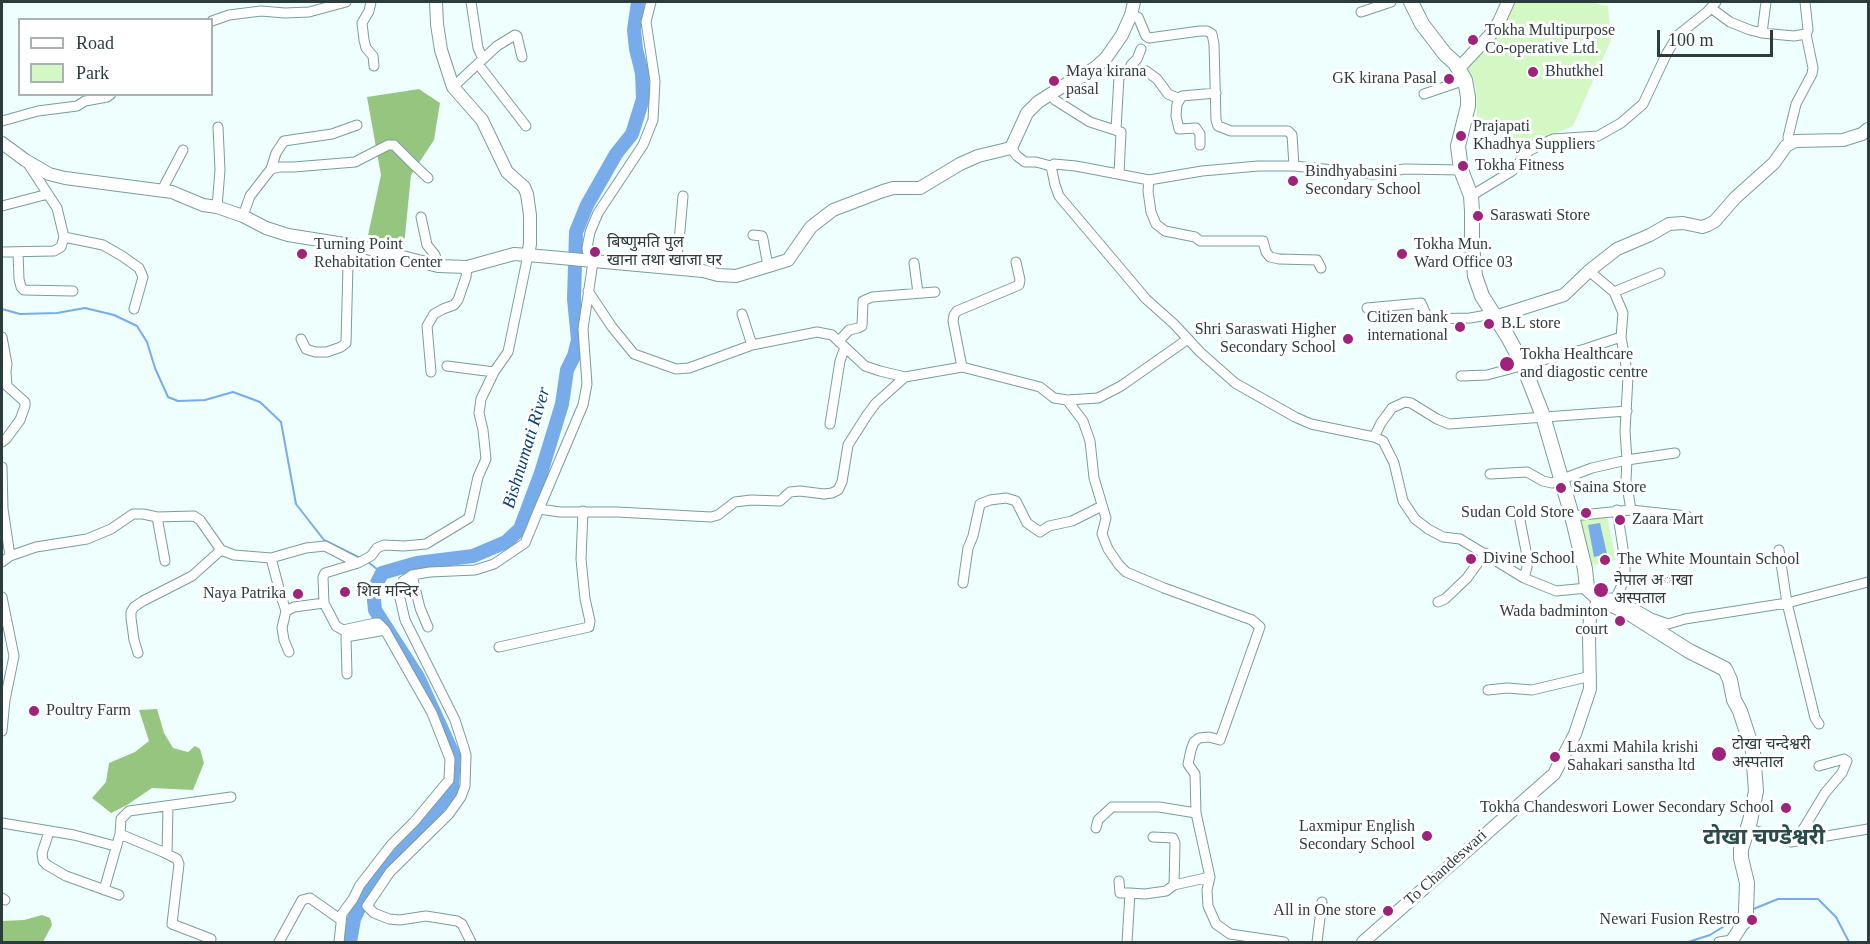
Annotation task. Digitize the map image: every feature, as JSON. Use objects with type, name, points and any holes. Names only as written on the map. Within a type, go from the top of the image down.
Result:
[{"type":"main road","points":[[1411,2],[1422,24],[1462,74],[1468,106],[1458,146],[1461,170],[1471,196],[1475,276],[1482,296],[1523,364],[1543,416],[1572,516],[1585,569],[1587,588],[1599,598],[1629,613],[1689,651],[1725,669],[1730,680],[1734,700],[1753,751],[1756,792],[1741,849],[1747,883],[1744,922]]},
{"type":"street","points":[[213,21],[260,6],[285,13],[309,12],[346,2]]},
{"type":"street","points":[[371,2],[362,23],[366,48],[373,56],[374,66]]},
{"type":"street","points":[[359,902],[360,885],[391,845],[414,822],[449,780],[450,759],[432,713],[385,630],[378,623],[344,630],[336,626],[324,603],[323,577],[325,573],[358,563],[384,545],[426,544],[469,518],[478,477],[486,459],[479,413],[481,399],[494,372],[508,352],[530,244],[527,194],[524,187],[507,172],[482,120],[453,87],[441,50],[436,2]]},
{"type":"street","points":[[471,2],[481,62],[526,126]]},
{"type":"street","points":[[339,942],[342,914],[359,902],[449,814],[461,797],[465,786],[466,754],[455,720],[405,620],[399,594],[403,581],[407,577],[430,572],[475,570],[494,564],[525,543],[583,405],[587,384],[583,328],[588,291],[587,248],[590,232],[598,213],[643,145],[653,120],[655,81],[646,21],[651,2]]},
{"type":"street","points":[[1011,148],[1027,113],[1038,102],[1096,67],[1114,48],[1131,15],[1134,2]]},
{"type":"street","points":[[1361,12],[1391,2]]},
{"type":"street","points":[[1424,94],[1462,74],[1499,22],[1508,2]]},
{"type":"street","points":[[1762,33],[1766,2]]},
{"type":"street","points":[[1787,145],[1796,104],[1813,68],[1806,34],[1808,26],[1804,2]]},
{"type":"street","points":[[1471,196],[1512,171],[1529,152],[1542,144],[1553,139],[1598,136],[1622,123],[1643,104],[1678,34],[1713,5],[1730,22],[1762,33],[1794,36],[1806,34]]},
{"type":"street","points":[[1131,15],[1138,17],[1149,38],[1207,31],[1212,34],[1218,126],[1231,131],[1287,131],[1292,135],[1294,166]]},
{"type":"street","points":[[453,87],[497,46],[515,35],[522,57]]},
{"type":"street","points":[[1131,71],[1131,65],[1137,59],[1141,49]]},
{"type":"street","points":[[1116,129],[1119,76],[1126,71],[1146,71],[1157,79],[1168,94],[1180,99]]},
{"type":"street","points":[[1200,145],[1200,134],[1196,128],[1179,129],[1176,116],[1177,104],[1182,96],[1216,93]]},
{"type":"street","points":[[1050,94],[1055,100],[1090,122],[1121,132],[1119,174]]},
{"type":"street","points":[[2,121],[38,111],[77,106],[84,101],[108,96]]},
{"type":"street","points":[[243,216],[250,196],[271,169],[276,153],[284,141],[332,134],[357,125]]},
{"type":"street","points":[[217,207],[220,170],[218,127]]},
{"type":"street","points":[[1367,308],[1421,303],[1428,319],[1470,318],[1494,315],[1564,295],[1617,249],[1669,224],[1683,223],[1702,227],[1708,225],[1774,163],[1787,145],[1795,141],[1843,140],[1862,134],[1869,129]]},
{"type":"street","points":[[2,143],[49,174],[172,192],[203,205],[243,216],[266,228],[288,235],[363,246],[438,266],[467,267],[514,254],[675,268],[736,276],[788,260],[811,227],[833,210],[883,190],[920,188],[978,156],[1011,148]]},
{"type":"street","points":[[271,169],[355,162],[388,145],[394,145],[428,178]]},
{"type":"street","points":[[1011,148],[1025,162],[1051,166],[1062,164],[1149,180],[1202,171],[1294,166],[1373,174],[1405,169],[1461,170]]},
{"type":"street","points":[[162,190],[183,150]]},
{"type":"street","points":[[2,252],[54,251],[61,247],[64,237],[57,208],[25,160]]},
{"type":"street","points":[[1051,166],[1059,196],[1146,299],[1235,383],[1311,424],[1374,437],[1383,441],[1394,463],[1403,501],[1415,519],[1428,529],[1443,537],[1460,539],[1524,578],[1556,591],[1587,588]]},
{"type":"street","points":[[1149,180],[1151,212],[1156,224],[1165,231],[1195,237],[1200,241],[1263,242],[1270,257],[1317,260],[1320,268]]},
{"type":"street","points":[[2,206],[48,194]]},
{"type":"street","points":[[675,268],[680,242],[683,196]]},
{"type":"street","points":[[421,217],[427,245],[435,255],[438,266]]},
{"type":"street","points":[[753,235],[763,238],[768,266]]},
{"type":"street","points":[[64,237],[103,245],[139,268],[143,277],[134,309]]},
{"type":"street","points":[[301,339],[306,349],[315,352],[327,352],[346,343],[348,265],[352,246]]},
{"type":"street","points":[[18,253],[19,279],[24,290],[73,291]]},
{"type":"street","points":[[914,262],[918,293]]},
{"type":"street","points":[[962,367],[953,321],[954,315],[957,311],[1019,285],[1016,262]]},
{"type":"street","points":[[431,372],[427,326],[434,314],[454,305],[459,300],[467,267]]},
{"type":"street","points":[[1589,271],[1614,292],[1623,313],[1621,337],[1628,377],[1625,432],[1626,480],[1631,510]]},
{"type":"street","points":[[1614,292],[1660,273]]},
{"type":"street","points":[[588,291],[605,318],[634,354],[676,369],[689,368],[752,345],[817,332],[832,335],[865,366],[905,377],[962,367],[1040,387],[1054,398],[1067,400],[1098,398],[1121,386],[1188,339]]},
{"type":"street","points":[[830,424],[842,344],[849,330],[862,326],[863,301],[872,297],[935,292]]},
{"type":"street","points":[[742,314],[752,345]]},
{"type":"street","points":[[2,337],[7,363],[7,386],[25,402],[26,406],[20,420],[2,442]]},
{"type":"street","points":[[1461,376],[1487,375],[1586,349],[1621,337]]},
{"type":"street","points":[[447,366],[494,372]]},
{"type":"street","points":[[539,509],[560,512],[711,517],[718,515],[735,502],[780,501],[790,492],[800,491],[832,493],[838,490],[842,482],[848,445],[876,403],[905,377]]},
{"type":"street","points":[[1067,400],[1083,421],[1090,441],[1094,478],[1106,518],[1102,534],[1108,549],[1119,565],[1126,572],[1252,620],[1260,627],[1220,740],[1199,738],[1194,742],[1188,764],[1195,774],[1196,813],[1210,878],[1207,890],[1208,906],[1216,924],[1230,934],[1284,942]]},
{"type":"street","points":[[1374,437],[1392,408],[1405,402],[1449,424],[1627,411]]},
{"type":"street","points":[[1490,474],[1527,472],[1552,483],[1592,468],[1675,453]]},
{"type":"street","points":[[2,467],[5,559],[36,547],[87,539],[111,529],[133,514],[150,514],[157,517],[194,516],[200,520],[221,550],[234,555],[271,558],[306,548],[325,546],[358,563]]},
{"type":"street","points":[[963,583],[968,548],[980,504],[1006,498],[1016,501],[1027,523],[1040,532],[1049,526],[1072,520],[1102,506]]},
{"type":"street","points":[[1616,598],[1625,578],[1625,561],[1617,510]]},
{"type":"street","points":[[1572,516],[1631,510],[1687,516]]},
{"type":"street","points":[[500,646],[591,625],[585,599],[581,559],[583,511]]},
{"type":"street","points":[[1519,515],[1527,556],[1524,578]]},
{"type":"street","points":[[157,517],[165,561]]},
{"type":"street","points":[[138,653],[131,618],[134,608],[192,576],[221,550]]},
{"type":"street","points":[[1779,550],[1787,603],[1815,718],[1819,724]]},
{"type":"street","points":[[1438,602],[1445,599],[1467,578],[1485,553]]},
{"type":"street","points":[[271,558],[286,611],[282,628],[289,652]]},
{"type":"street","points":[[412,575],[420,608],[428,627]]},
{"type":"street","points":[[1599,598],[1616,598],[1651,618],[1668,624],[1787,603],[1869,582]]},
{"type":"street","points":[[2,597],[14,656],[2,715],[2,730]]},
{"type":"street","name":"To Chandeswari","points":[[1363,942],[1554,774],[1575,734],[1590,689],[1588,636],[1590,618],[1599,598]]},
{"type":"street","points":[[286,611],[294,607],[324,603]]},
{"type":"street","points":[[347,674],[346,637],[385,630]]},
{"type":"street","points":[[1488,690],[1507,688],[1532,690],[1591,676]]},
{"type":"street","points":[[1796,841],[1825,793],[1842,773],[1846,761],[1845,759],[1819,766]]},
{"type":"street","points":[[104,890],[120,834],[121,819],[129,811],[231,797]]},
{"type":"street","points":[[167,854],[168,806]]},
{"type":"street","points":[[1096,828],[1098,820],[1112,807],[1159,807],[1196,813]]},
{"type":"street","points":[[2,823],[74,835],[115,846]]},
{"type":"street","points":[[1748,828],[1791,842],[1869,830]]},
{"type":"street","points":[[49,832],[42,853],[43,861],[66,876],[119,895]]},
{"type":"street","points":[[120,834],[177,859],[179,864],[172,924],[211,939]]},
{"type":"street","points":[[1153,837],[1173,838],[1175,843],[1174,885]]},
{"type":"street","points":[[1119,881],[1120,893],[1145,894],[1166,891],[1174,885],[1210,878]]},
{"type":"street","points":[[1127,942],[1130,893]]},
{"type":"street","points":[[279,942],[302,900],[310,898],[341,920]]},
{"type":"street","points":[[359,902],[374,913],[389,919],[400,920],[426,916],[457,921],[462,924],[471,942]]},
{"type":"street","points":[[1317,942],[1322,902]]},
{"type":"street","points":[[1719,942],[1731,941],[1744,922]]},
{"type":"green space","name":"Bhutkhel","points":[[1514,2],[1591,2],[1608,6],[1611,40],[1573,126],[1540,140],[1523,142],[1477,127],[1476,90],[1473,77],[1466,67],[1505,23]]},
{"type":"green space","points":[[419,89],[440,103],[434,140],[411,175],[404,246],[367,240],[381,175],[367,97]]},
{"type":"green space","points":[[1607,516],[1616,560],[1594,565],[1591,564],[1579,518]]},
{"type":"green space","points":[[157,709],[164,733],[173,748],[188,752],[195,746],[200,749],[204,763],[193,790],[152,788],[111,813],[92,798],[106,782],[109,763],[135,752],[149,741],[139,710]]},
{"type":"green space","points":[[42,915],[50,918],[52,925],[43,942],[2,942],[2,921],[24,920]]},
{"type":"water","points":[[1600,523],[1607,554],[1594,557],[1588,525]]},
{"type":"waterway","name":"Bishnumati River","points":[[350,942],[354,919],[367,891],[452,790],[454,756],[418,677],[375,610],[373,591],[382,573],[417,563],[473,556],[506,542],[520,529],[541,473],[562,404],[567,370],[578,340],[574,299],[576,232],[587,205],[616,154],[632,134],[643,99],[642,73],[634,30],[638,2]]},
{"type":"waterway","points":[[2,309],[20,314],[57,313],[85,308],[114,315],[137,326],[147,342],[155,368],[168,397],[178,401],[205,400],[233,392],[260,402],[281,422],[296,504],[324,540],[360,558]]},
{"type":"waterway","points":[[368,562],[382,573]]},
{"type":"waterway","points":[[1751,910],[1778,899],[1818,899],[1836,917],[1849,942]]},
{"type":"waterway","points":[[1688,942],[1710,935],[1739,917]]},
{"type":"place","name":"Tokha Multipurpose Co-operative Ltd.","points":[[1473,40]]},
{"type":"place","name":"Bhutkhel","points":[[1533,72]]},
{"type":"place","name":"GK kirana Pasal","points":[[1449,79]]},
{"type":"place","name":"Maya kirana pasal","points":[[1054,81]]},
{"type":"place","name":"Prajapati Khadhya Suppliers","points":[[1461,136]]},
{"type":"place","name":"Tokha Fitness","points":[[1463,166]]},
{"type":"place","name":"Bindhyabasini Secondary School","points":[[1293,181]]},
{"type":"place","name":"Saraswati Store","points":[[1478,216]]},
{"type":"place","name":"बिष्णुमति पुल खाना तथा खाजा घर","points":[[595,252]]},
{"type":"place","name":"Turning Point Rehabitation Center","points":[[302,254]]},
{"type":"place","name":"Tokha Mun. Ward Office 03","points":[[1402,254]]},
{"type":"place","name":"B.L store","points":[[1489,324]]},
{"type":"place","name":"Citizen bank international","points":[[1460,327]]},
{"type":"place","name":"Shri Saraswati Higher Secondary School","points":[[1348,339]]},
{"type":"place","name":"Tokha Healthcare and diagostic centre","points":[[1507,364]]},
{"type":"place","name":"Saina Store","points":[[1561,488]]},
{"type":"place","name":"Sudan Cold Store","points":[[1586,513]]},
{"type":"place","name":"Zaara Mart","points":[[1620,520]]},
{"type":"place","name":"Divine School","points":[[1471,559]]},
{"type":"place","name":"The White Mountain School","points":[[1605,560]]},
{"type":"place","name":"नेपाल अाखा अस्पताल","points":[[1601,590]]},
{"type":"place","name":"शिव मन्दिर","points":[[345,592]]},
{"type":"place","name":"Naya Patrika","points":[[298,594]]},
{"type":"place","name":"Wada badminton court","points":[[1620,621]]},
{"type":"place","name":"Poultry Farm","points":[[34,711]]},
{"type":"place","name":"टोखा चन्देश्वरी अस्पताल","points":[[1719,754]]},
{"type":"place","name":"Laxmi Mahila krishi Sahakari sanstha ltd","points":[[1555,757]]},
{"type":"place","name":"Tokha Chandeswori Lower Secondary School","points":[[1786,808]]},
{"type":"place","name":"Laxmipur English Secondary School","points":[[1427,836]]},
{"type":"place","name":"All in One store","points":[[1388,911]]},
{"type":"place","name":"Newari Fusion Restro","points":[[1752,920]]},
{"type":"district","name":"टोखा चण्डेश्वरी","points":[[1764,838]]}]
